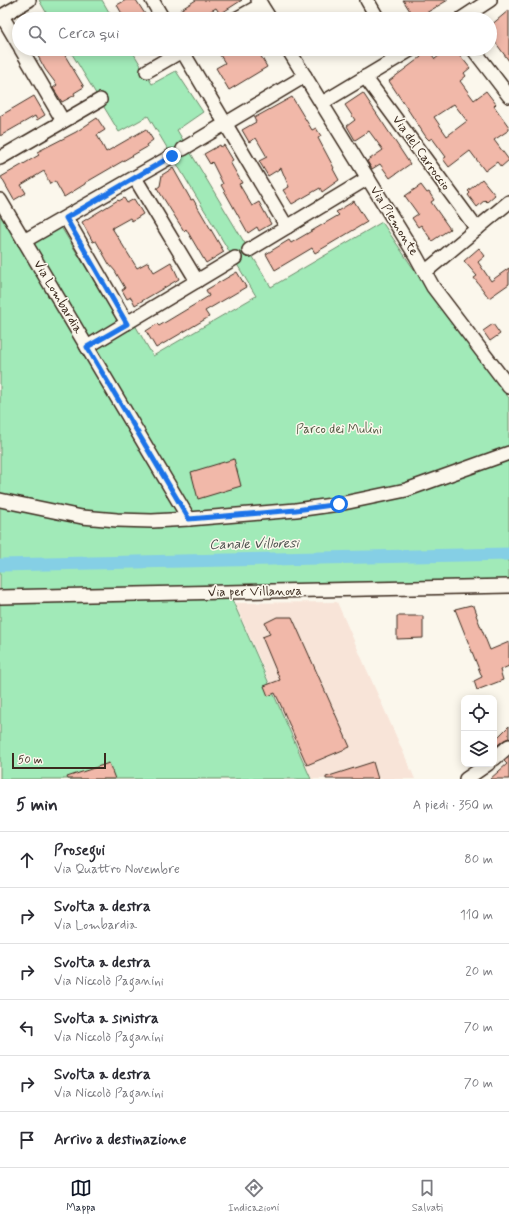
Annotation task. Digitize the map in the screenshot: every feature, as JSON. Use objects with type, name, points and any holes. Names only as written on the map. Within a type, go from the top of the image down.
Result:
[{"type":"street","points":[[12,34],[1,17],[29,0]]},
{"type":"street","points":[[152,0],[159,12]]},
{"type":"street","points":[[367,0],[374,12]]},
{"type":"street","points":[[472,12],[490,0]]},
{"type":"street","points":[[245,12],[259,2],[265,12]]},
{"type":"street","points":[[25,56],[63,121]]},
{"type":"street","points":[[147,71],[173,56]]},
{"type":"street","points":[[186,56],[225,124],[287,227]]},
{"type":"street","name":"Via Piemonte","points":[[292,56],[433,287],[509,387]]},
{"type":"street","points":[[322,103],[366,77],[396,56]]},
{"type":"street","points":[[478,56],[509,96]]},
{"type":"street","points":[[24,241],[135,178],[305,76]]},
{"type":"street","name":"Via del Carroccio","points":[[366,77],[477,229]]},
{"type":"street","points":[[0,158],[100,100]]},
{"type":"street","points":[[135,178],[197,281]]},
{"type":"street","points":[[249,250],[368,178]]},
{"type":"street","name":"Via Lombardia","points":[[0,200],[189,519]]},
{"type":"street","points":[[425,272],[509,202]]},
{"type":"street","points":[[66,218],[127,324]]},
{"type":"street","points":[[87,347],[235,258]]},
{"type":"street","points":[[0,500],[82,517],[131,520],[189,519],[296,510],[339,504],[406,490],[509,453]]},
{"type":"street","name":"Via per Villanova","points":[[0,597],[509,586]]},
{"type":"street","points":[[497,756],[509,746]]},
{"type":"street","points":[[467,779],[484,767]]},
{"type":"shaded area","points":[[337,602],[415,779],[312,779],[235,603]]},
{"type":"green space","points":[[39,0],[102,0],[109,12],[46,12]]},
{"type":"green space","name":"Parco dei Mulini","points":[[73,56],[135,56],[152,84],[176,71],[203,112],[177,130],[271,287],[382,222],[411,265],[509,398],[509,582],[227,588],[311,779],[0,779],[0,212],[21,249],[61,227],[124,330],[135,325],[153,356],[256,296],[148,116],[119,132]]},
{"type":"building","points":[[126,0],[136,0],[144,12],[121,12],[117,5]]},
{"type":"building","points":[[196,0],[242,0],[223,12],[219,12],[216,8],[209,12],[181,12],[180,10]]},
{"type":"building","points":[[403,0],[448,0],[428,12],[411,12]]},
{"type":"building","points":[[509,10],[509,61],[497,45],[497,20]]},
{"type":"building","points":[[38,56],[65,56],[84,87],[74,93],[75,95],[62,102],[53,88],[57,85]]},
{"type":"building","points":[[221,56],[261,56],[267,67],[229,90],[216,68],[225,63]]},
{"type":"building","points":[[433,56],[435,59],[439,56],[461,56],[470,68],[464,73],[466,76],[460,81],[474,100],[486,91],[496,104],[494,106],[509,127],[509,130],[494,140],[509,160],[501,167],[497,162],[485,171],[470,151],[449,167],[443,159],[446,157],[432,138],[429,140],[426,137],[389,81],[421,57]],"holes":[[[454,104],[467,121],[447,136],[434,117]]]},
{"type":"building","points":[[363,93],[410,164],[390,178],[380,164],[372,169],[367,161],[383,150],[369,131],[355,140],[347,126],[355,120],[345,105]]},
{"type":"building","points":[[34,96],[45,115],[37,120],[35,116],[0,136],[0,116]]},
{"type":"building","points":[[292,97],[312,130],[316,128],[321,136],[318,138],[339,180],[322,192],[320,188],[292,204],[283,190],[289,187],[281,168],[268,176],[259,161],[267,157],[256,138],[249,142],[242,130],[256,122],[254,118]]},
{"type":"building","points":[[97,118],[105,130],[97,135],[106,152],[146,129],[153,140],[146,145],[147,147],[64,197],[55,181],[50,184],[44,171],[21,185],[26,193],[14,200],[1,177],[39,155],[37,152],[76,132]]},
{"type":"building","points":[[220,145],[221,147],[224,145],[233,160],[230,162],[242,183],[239,184],[252,206],[259,202],[271,224],[259,231],[257,227],[248,233],[221,185],[223,184],[212,162],[210,164],[204,154]]},
{"type":"building","points":[[173,168],[191,200],[193,199],[224,252],[206,263],[186,229],[184,231],[157,188],[160,186],[162,175]]},
{"type":"building","points":[[482,179],[495,195],[487,202],[485,200],[477,207],[468,195],[470,193],[468,191]]},
{"type":"building","points":[[421,185],[427,193],[429,192],[434,200],[431,202],[450,229],[432,241],[421,225],[418,227],[412,218],[418,214],[405,196]]},
{"type":"building","points":[[124,198],[127,203],[134,199],[143,214],[132,221],[130,218],[112,228],[137,268],[148,262],[154,272],[171,262],[179,279],[135,305],[131,297],[127,299],[122,290],[125,288],[96,241],[93,242],[82,222],[118,200],[119,201]]},
{"type":"building","points":[[354,201],[367,222],[315,253],[312,248],[275,270],[266,254],[289,240],[291,243],[339,215],[336,212]]},
{"type":"building","points":[[479,248],[485,256],[478,262],[491,281],[509,268],[509,284],[489,298],[474,278],[477,276],[464,261]]},
{"type":"building","points":[[237,272],[246,287],[205,311],[209,317],[156,348],[146,331],[157,324],[159,326],[209,296],[206,290]]},
{"type":"building","points":[[493,324],[500,334],[490,341],[483,331]]},
{"type":"building","points":[[234,459],[241,486],[198,499],[191,472]]},
{"type":"building","points":[[471,605],[474,606],[490,650],[509,642],[509,666],[500,670],[503,680],[477,690],[474,681],[482,677],[455,609]]},
{"type":"building","points":[[397,616],[423,616],[423,638],[397,639]]},
{"type":"building","points":[[277,617],[292,617],[350,747],[307,765],[275,693],[268,696],[264,686],[280,680],[262,637],[270,634],[265,623]]},
{"type":"building","points":[[509,726],[509,738],[497,746],[497,738]]},
{"type":"building","points":[[509,757],[509,779],[490,779],[507,764],[504,761]]},
{"type":"building","points":[[373,762],[378,779],[326,779],[326,777]]},
{"type":"building","points":[[109,763],[115,779],[68,779],[67,777]]},
{"type":"waterway","name":"Canale Villoresi","points":[[0,565],[509,554]]},
{"type":"route","points":[[172,156],[66,218],[127,324],[87,347],[189,519],[296,510],[339,504]]}]
